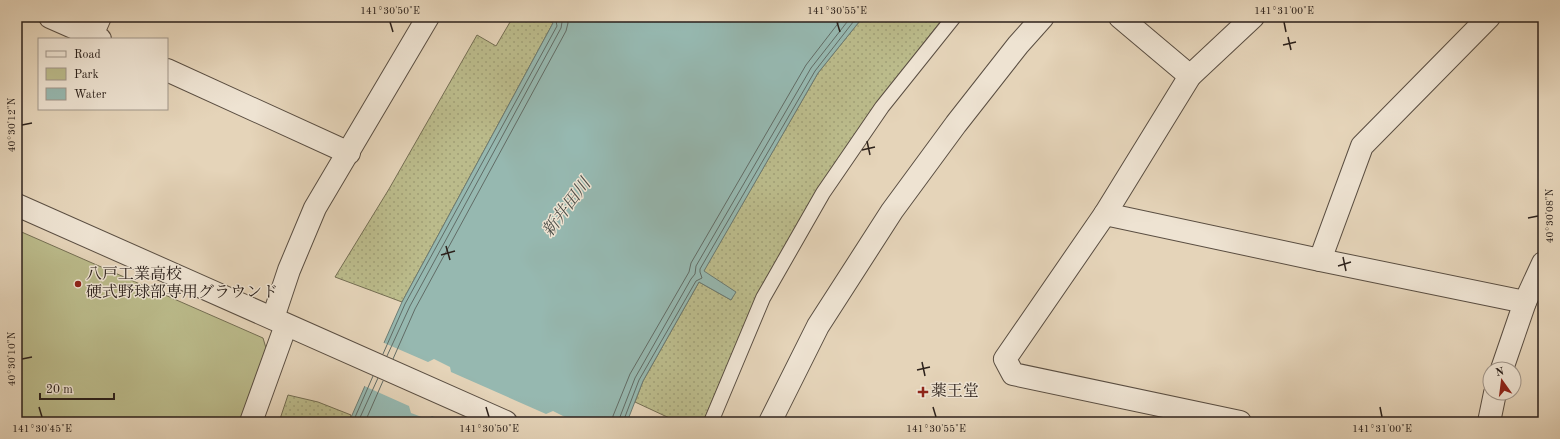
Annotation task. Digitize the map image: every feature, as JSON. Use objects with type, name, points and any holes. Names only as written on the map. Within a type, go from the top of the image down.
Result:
[{"type":"street","points":[[50,17],[97,30]]},
{"type":"street","points":[[251,422],[279,321],[289,270],[315,208],[349,153],[428,17]]},
{"type":"street","points":[[770,422],[818,326],[892,211],[956,124],[1018,45],[1043,17]]},
{"type":"street","points":[[1120,17],[1190,76]]},
{"type":"street","points":[[1232,421],[1013,374],[1005,359],[1105,214],[1190,76],[1253,17]]},
{"type":"street","points":[[1320,260],[1362,146],[1489,17]]},
{"type":"street","points":[[168,70],[349,153]]},
{"type":"street","points":[[17,205],[279,321],[325,343],[506,422]]},
{"type":"street","points":[[1105,214],[1525,302]]},
{"type":"street","points":[[1505,361],[1525,302],[1543,263]]},
{"type":"street","points":[[1489,422],[1493,401]]},
{"type":"lane","points":[[711,422],[763,298],[823,193],[882,107],[954,17]]},
{"type":"green space","points":[[513,17],[543,17],[553,23],[402,302],[335,277],[389,189],[477,35],[496,46]]},
{"type":"green space","points":[[863,17],[944,17],[872,109],[755,301],[703,422],[678,422],[635,402],[643,381],[699,282],[731,300],[735,292],[703,272],[818,73]]},
{"type":"green space","name":"八戸工業高校 硬式野球部専用グラウンド","points":[[17,230],[263,338],[266,348],[240,422],[17,422]]},
{"type":"green space","points":[[288,395],[318,402],[351,415],[349,422],[279,422]]},
{"type":"water","name":"新井田川","points":[[543,17],[863,17],[818,73],[704,271],[736,292],[731,300],[699,282],[643,381],[627,422],[349,422],[402,302],[553,23]]},
{"type":"pier","points":[[382,342],[428,362],[434,359],[450,367],[451,372],[546,414],[553,411],[567,418],[568,422],[447,422],[432,416],[427,419],[411,413],[409,406],[362,385]]},
{"type":"place","name":"八戸工業高校 硬式野球部専用グラウンド","points":[[78,284]]},
{"type":"place","name":"薬王堂","points":[[923,392]]}]
